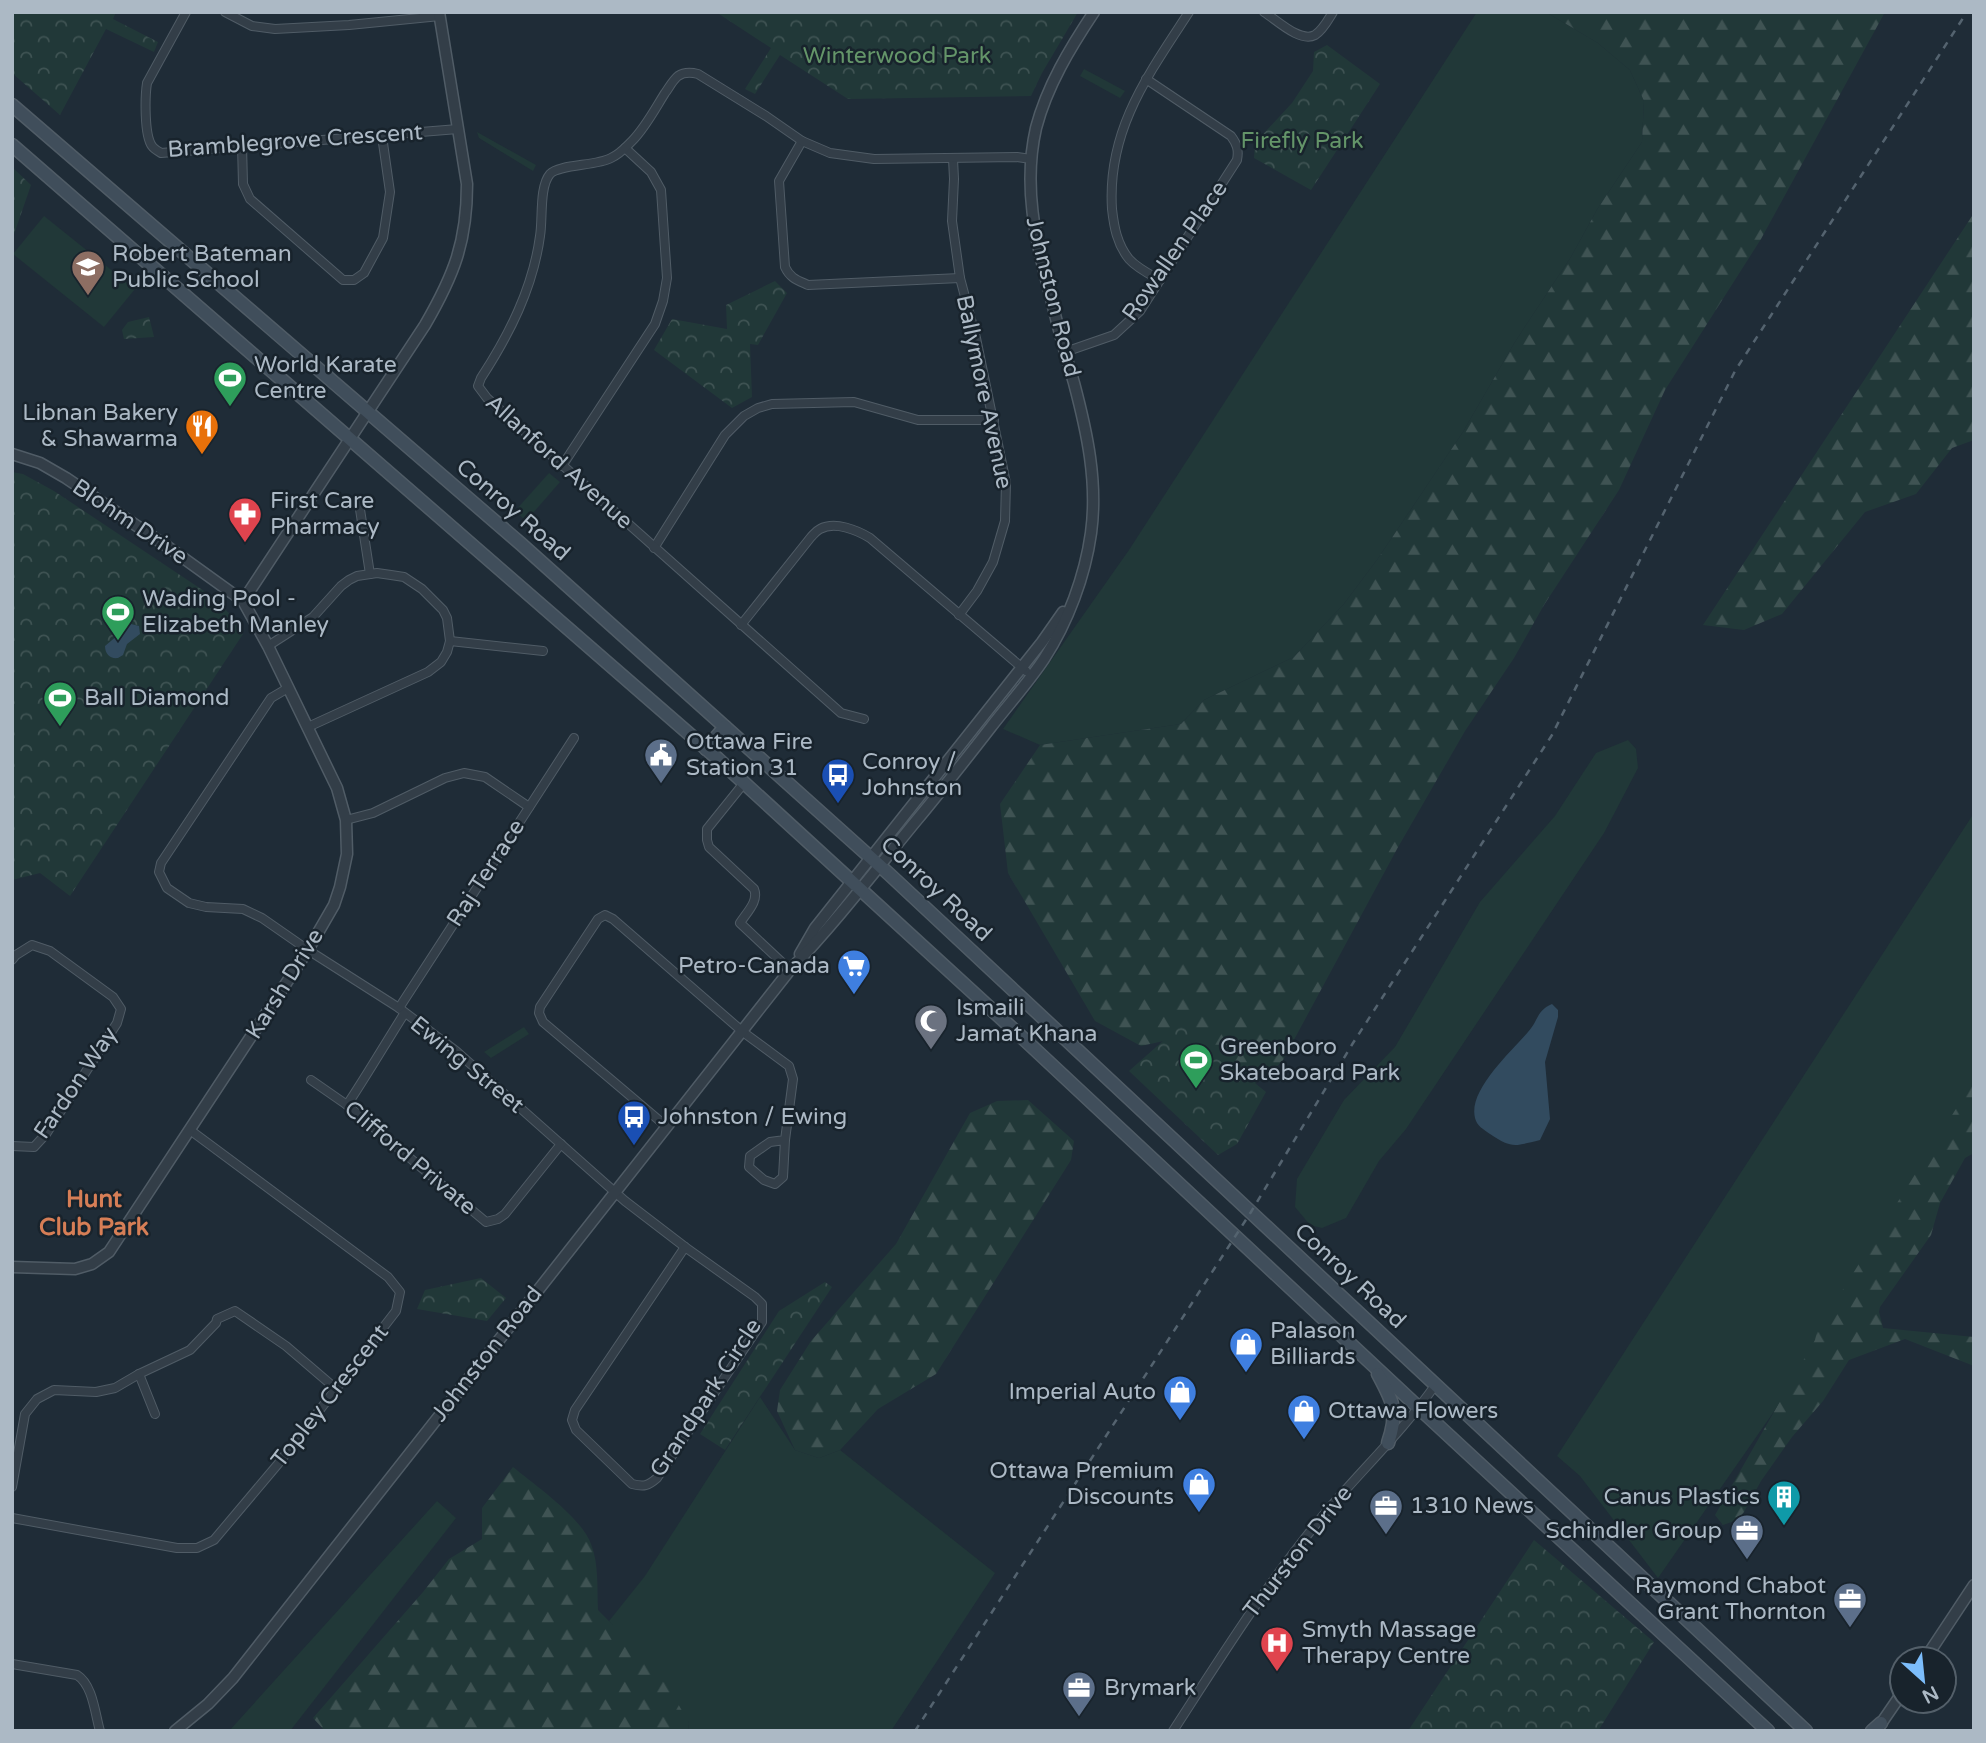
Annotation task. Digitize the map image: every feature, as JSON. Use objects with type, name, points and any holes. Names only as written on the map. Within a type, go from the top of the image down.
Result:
[{"type":"main road","name":"Conroy Road","points":[[12,105],[521,544],[876,861],[1806,1731]]},
{"type":"main road","points":[[12,145],[744,783],[1768,1731]]},
{"type":"main road","points":[[706,749],[725,727]]},
{"type":"main road","points":[[1371,1362],[1392,1404],[1394,1425],[1388,1443]]},
{"type":"street","name":"Bramblegrove Crescent","points":[[186,12],[147,83],[145,93],[148,134],[152,146],[161,153],[458,129]]},
{"type":"street","points":[[225,12],[252,26],[275,29],[349,25],[440,14],[467,184],[467,208],[460,252],[446,289],[243,601]]},
{"type":"street","name":"Johnston Road","points":[[175,1731],[208,1704],[233,1678],[743,1032],[790,970],[815,928],[856,885],[1031,676],[1058,634],[1086,561],[1091,537],[1091,449],[1033,225],[1031,159],[1036,128],[1045,102],[1063,63],[1094,12]]},
{"type":"street","points":[[1160,280],[1138,267],[1122,249],[1116,235],[1112,199],[1113,174],[1127,114],[1189,12]]},
{"type":"street","points":[[1264,12],[1304,36],[1313,36],[1322,30],[1333,12]]},
{"type":"street","name":"Allanford Avenue","points":[[864,719],[841,713],[486,398],[478,386],[509,330],[529,284],[540,240],[542,199],[550,174],[559,168],[610,160],[619,154],[640,132],[674,80],[686,72],[698,74],[802,141],[830,153],[874,159],[1031,159]]},
{"type":"street","name":"Rowallen Place","points":[[1065,352],[1106,339],[1123,328],[1140,311],[1237,160],[1237,144],[1231,136],[1146,79]]},
{"type":"street","points":[[242,145],[243,184],[250,199],[343,280],[354,280],[364,273],[383,238],[390,192],[382,136]]},
{"type":"street","points":[[802,141],[779,181],[785,267],[794,279],[808,285],[960,278]]},
{"type":"street","points":[[562,466],[655,324],[666,290],[661,190],[651,172],[625,148]]},
{"type":"street","name":"Ballymore Avenue","points":[[953,159],[952,221],[960,278],[976,338],[1006,483],[1005,521],[993,562],[960,615]]},
{"type":"street","points":[[653,548],[725,435],[744,416],[758,408],[772,404],[854,401],[918,420],[994,420]]},
{"type":"street","name":"Blohm Drive","points":[[12,454],[58,472],[243,601]]},
{"type":"street","points":[[359,503],[370,574]]},
{"type":"street","points":[[741,625],[811,537],[821,528],[832,526],[858,531],[870,538],[1031,676]]},
{"type":"street","points":[[268,646],[313,617],[349,580],[370,574],[404,577],[422,589],[443,610],[447,618],[450,641],[441,662],[428,672],[308,727]]},
{"type":"street","name":"Johnston Road","points":[[876,861],[1051,630],[1075,591]]},
{"type":"street","name":"Karsh Drive","points":[[12,1267],[75,1269],[92,1264],[109,1252],[308,950],[334,905],[347,854],[346,820],[337,788],[268,646],[243,601]]},
{"type":"street","points":[[450,641],[543,650]]},
{"type":"street","name":"Ewing Street","points":[[288,688],[271,698],[161,863],[159,872],[167,888],[189,903],[206,908],[243,909],[262,918],[402,1011],[456,1051],[615,1192]]},
{"type":"street","name":"Raj Terrace","points":[[347,1105],[368,1074],[402,1011],[574,738]]},
{"type":"street","points":[[346,820],[373,813],[445,778],[464,773],[485,777],[529,807]]},
{"type":"street","points":[[744,783],[707,829],[706,840],[709,848],[754,888],[754,902],[740,923],[790,970]]},
{"type":"street","points":[[667,1127],[543,1022],[539,1013],[540,1007],[598,919],[605,915],[613,919],[743,1032],[789,1066],[793,1079],[783,1177],[775,1184],[764,1180],[749,1167],[750,1156],[770,1142],[785,1140]]},
{"type":"street","name":"Fardon Way","points":[[12,960],[32,945],[50,951],[113,997],[121,1009],[117,1023],[46,1134],[34,1147],[12,1146]]},
{"type":"street","name":"Clifford Private","points":[[311,1080],[347,1105],[486,1222],[505,1214],[561,1144]]},
{"type":"street","name":"Topley Crescent","points":[[12,1518],[177,1548],[197,1548],[214,1540],[278,1464],[396,1311],[400,1292],[388,1277],[190,1130]]},
{"type":"street","name":"Grandpark Circle","points":[[615,1192],[762,1304],[762,1322],[657,1478],[649,1485],[641,1486],[632,1484],[576,1430],[572,1420],[575,1410],[685,1247]]},
{"type":"street","points":[[12,1487],[25,1415],[37,1399],[54,1390],[96,1392],[115,1388],[190,1350],[218,1319],[234,1311],[286,1346],[335,1388]]},
{"type":"street","points":[[139,1374],[155,1414]]},
{"type":"street","name":"Thurston Drive","points":[[1174,1731],[1242,1624],[1316,1524],[1419,1408],[1436,1384]]},
{"type":"street","points":[[1934,1645],[1974,1585]]},
{"type":"street","points":[[12,1664],[78,1675],[82,1678],[87,1686],[100,1731]]},
{"type":"street","points":[[1877,1728],[1888,1713]]},
{"type":"green space","points":[[12,12],[116,12],[113,19],[158,42],[154,52],[106,29],[60,115],[12,73]]},
{"type":"green space","name":"Winterwood Park","points":[[716,12],[1078,12],[1031,96],[848,99],[780,55],[755,94],[745,89],[771,48]]},
{"type":"green space","points":[[1477,12],[1546,12],[1598,43],[1630,70],[1644,101],[1642,142],[1515,342],[1463,432],[1377,560],[1344,604],[1294,657],[1204,700],[1181,724],[1040,745],[1003,729],[1129,550]]},
{"type":"green space","points":[[1546,12],[1885,12],[1761,239],[1665,390],[1619,490],[1465,731],[1397,849],[1282,1062],[1245,1092],[1191,1035],[1141,1046],[1095,1021],[1008,873],[1000,804],[1040,745],[1181,724],[1204,700],[1294,657],[1344,604],[1377,560],[1463,432],[1515,342],[1642,142],[1644,101],[1630,70],[1598,43]]},
{"type":"green space","name":"Firefly Park","points":[[1327,45],[1380,84],[1311,190],[1254,158],[1255,143],[1292,103],[1313,71],[1314,52]]},
{"type":"green space","points":[[1084,69],[1125,91],[1120,98],[1080,76]]},
{"type":"green space","points":[[477,132],[536,165],[533,171],[479,138]]},
{"type":"green space","points":[[12,167],[31,185],[12,240]]},
{"type":"green space","points":[[1974,213],[1974,440],[1952,448],[1916,494],[1865,512],[1782,614],[1744,630],[1703,625]]},
{"type":"green space","points":[[44,216],[135,289],[104,327],[13,254]]},
{"type":"green space","points":[[775,281],[787,293],[758,345],[750,344],[752,397],[732,408],[654,350],[672,319],[727,329],[726,305]]},
{"type":"green space","points":[[149,317],[154,337],[124,339],[122,330],[128,322]]},
{"type":"green space","points":[[12,472],[23,474],[54,491],[210,595],[232,616],[243,634],[70,896],[40,873],[12,880]]},
{"type":"green space","points":[[549,473],[560,482],[526,521],[515,511]]},
{"type":"green space","points":[[1628,740],[1636,749],[1638,768],[1604,833],[1406,1129],[1379,1161],[1346,1218],[1322,1228],[1310,1225],[1295,1207],[1297,1179],[1344,1100],[1395,1047],[1480,902],[1555,816],[1596,753]]},
{"type":"green space","points":[[1974,813],[1974,1124],[1658,1578],[1580,1476],[1557,1456]]},
{"type":"green space","points":[[1182,1024],[1266,1092],[1237,1144],[1218,1155],[1129,1071]]},
{"type":"green space","points":[[524,1027],[529,1034],[491,1058],[484,1052]]},
{"type":"green space","points":[[1974,1080],[1974,1153],[1965,1158],[1940,1203],[1931,1235],[1879,1312],[1883,1328],[1974,1337],[1974,1366],[1905,1339],[1849,1360],[1823,1401],[1792,1437],[1761,1481],[1744,1512],[1737,1520],[1723,1525],[1715,1515],[1815,1340],[1817,1331]]},
{"type":"green space","points":[[1028,1100],[1074,1141],[1071,1160],[936,1374],[878,1409],[840,1450],[819,1458],[795,1450],[777,1411],[780,1390],[811,1341],[896,1244],[970,1113],[997,1101]]},
{"type":"green space","points":[[481,1278],[506,1298],[487,1321],[417,1309],[425,1290]]},
{"type":"green space","points":[[825,1282],[832,1287],[725,1450],[700,1434],[779,1311]]},
{"type":"green space","points":[[760,1397],[795,1450],[819,1458],[840,1450],[995,1573],[891,1731],[688,1731],[689,1723],[609,1621],[645,1576]]},
{"type":"green space","points":[[513,1467],[557,1502],[586,1534],[595,1560],[598,1610],[661,1674],[689,1723],[688,1731],[325,1731],[313,1718],[449,1559],[482,1539],[482,1508]]},
{"type":"green space","points":[[437,1501],[456,1518],[290,1731],[229,1731]]},
{"type":"green space","points":[[1534,1540],[1654,1642],[1598,1731],[1408,1731]]},
{"type":"water","name":"Wading Pool - Elizabeth Manley","points":[[131,624],[139,626],[140,634],[127,644],[123,655],[118,658],[110,657],[105,646]]},
{"type":"water","points":[[1552,1004],[1558,1010],[1558,1017],[1545,1062],[1550,1119],[1540,1140],[1519,1145],[1509,1144],[1477,1123],[1475,1107],[1478,1096],[1492,1072],[1532,1028],[1540,1013]]},
{"type":"railway","points":[[915,1731],[1251,1212],[1353,1043],[1552,735],[1735,371],[1967,12]]},
{"type":"place","name":"Robert Bateman Public School","points":[[88,297]]},
{"type":"place","name":"World Karate Centre","points":[[230,408]]},
{"type":"place","name":"Libnan Bakery & Shawarma","points":[[202,456]]},
{"type":"place","name":"First Care Pharmacy","points":[[245,544]]},
{"type":"place","name":"Wading Pool - Elizabeth Manley","points":[[118,642]]},
{"type":"place","name":"Ball Diamond","points":[[60,728]]},
{"type":"place","name":"Ottawa Fire Station 31","points":[[661,785]]},
{"type":"place","name":"Conroy / Johnston","points":[[838,805]]},
{"type":"place","name":"Petro-Canada","points":[[854,996]]},
{"type":"place","name":"Ismaili Jamat Khana","points":[[931,1051]]},
{"type":"place","name":"Greenboro Skateboard Park","points":[[1196,1090]]},
{"type":"place","name":"Johnston / Ewing","points":[[634,1147]]},
{"type":"place","name":"Palason Billiards","points":[[1246,1374]]},
{"type":"place","name":"Imperial Auto","points":[[1180,1422]]},
{"type":"place","name":"Ottawa Flowers","points":[[1304,1441]]},
{"type":"place","name":"Ottawa Premium Discounts","points":[[1199,1514]]},
{"type":"place","name":"Canus Plastics","points":[[1784,1527]]},
{"type":"place","name":"1310 News","points":[[1386,1536]]},
{"type":"place","name":"Schindler Group","points":[[1747,1561]]},
{"type":"place","name":"Raymond Chabot Grant Thornton","points":[[1850,1629]]},
{"type":"place","name":"Smyth Massage Therapy Centre","points":[[1277,1673]]},
{"type":"place","name":"Brymark","points":[[1079,1718]]},
{"type":"district","name":"Hunt Club Park","points":[[94,1213]]}]
